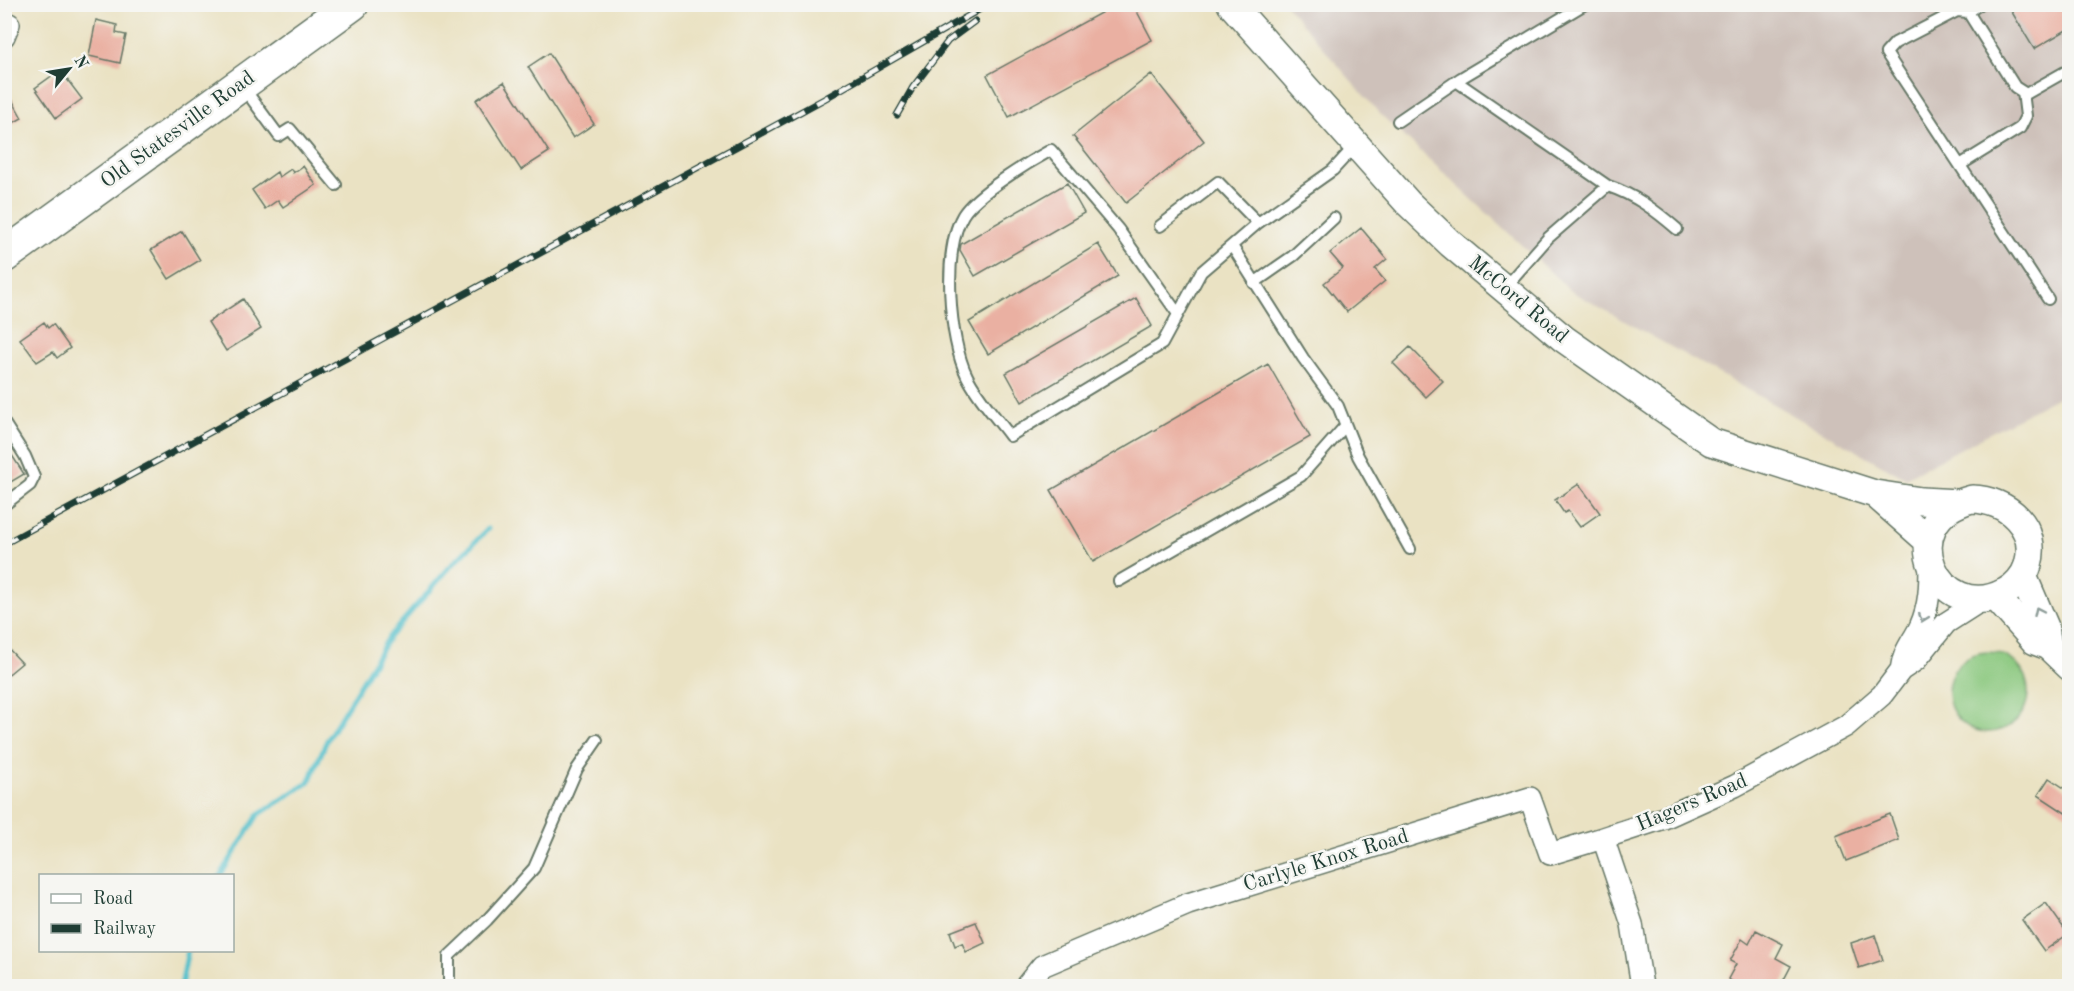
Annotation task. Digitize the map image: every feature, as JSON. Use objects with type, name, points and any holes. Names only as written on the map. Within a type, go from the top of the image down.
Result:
[{"type":"main road","name":"Old Statesville Road","points":[[5,255],[352,4]]},
{"type":"street","name":"McCord Road","points":[[1232,4],[1355,146],[1408,203],[1564,339],[1711,442],[1875,494],[1921,501],[1958,503],[1987,500],[2001,504],[2013,512],[2022,524],[2031,545],[2028,565],[2023,576]]},
{"type":"street","name":"McCord Road","points":[[1875,494],[1928,551],[1944,586],[1962,596],[1989,598]]},
{"type":"street","points":[[1928,551],[1936,521],[1958,503]]},
{"type":"street","name":"Hagers Road","points":[[1901,670],[1903,654],[1920,627],[1930,600],[1928,551]]},
{"type":"street","points":[[2048,646],[2045,627],[2023,576],[2008,590],[1989,598],[2035,641],[2048,646],[2070,667]]},
{"type":"street","name":"Hagers Road","points":[[1602,838],[1664,818],[1778,765],[1846,726],[1882,695],[1901,670],[1917,660],[1946,623],[1989,598]]},
{"type":"street","name":"Carlyle Knox Road","points":[[1026,987],[1042,966],[1188,904],[1530,798],[1550,854],[1602,838]]},
{"type":"street","points":[[1602,838],[1632,924],[1642,987]]},
{"type":"lane","points":[[1398,121],[1456,81],[1585,4]]},
{"type":"lane","points":[[1980,4],[1959,9],[1895,43],[1886,52],[2048,299]]},
{"type":"lane","points":[[1959,9],[2016,87],[2026,94],[2070,69]]},
{"type":"lane","points":[[1456,81],[1608,186],[1629,193],[1656,211],[1677,229]]},
{"type":"lane","points":[[241,85],[279,136],[290,129],[336,184]]},
{"type":"lane","points":[[1960,165],[2020,128],[2026,116],[2023,92]]},
{"type":"lane","points":[[1178,314],[1118,229],[1051,150],[1017,168],[964,213],[953,236],[950,256],[953,327],[967,376],[1010,436],[1162,344],[1201,272],[1258,224],[1333,170],[1355,146]]},
{"type":"lane","points":[[1160,226],[1218,182],[1258,224]]},
{"type":"lane","points":[[1504,288],[1548,238],[1608,186]]},
{"type":"lane","points":[[1254,283],[1293,256],[1334,218]]},
{"type":"lane","points":[[1232,246],[1303,358],[1338,406],[1358,456],[1410,549]]},
{"type":"lane","points":[[4,423],[25,456],[34,477],[30,484],[4,505]]},
{"type":"lane","points":[[1119,581],[1300,476],[1345,426]]},
{"type":"lane","points":[[449,987],[449,956],[488,920],[534,868],[577,769],[597,740]]},
{"type":"shaded area","points":[[1286,5],[2069,5],[2069,391],[1905,478],[1571,291],[1379,113]]},
{"type":"green space","points":[[1980,652],[1996,652],[2017,663],[2028,684],[2028,700],[2017,721],[1996,732],[1980,732],[1966,726],[1954,714],[1948,700],[1948,684],[1954,670],[1966,658]]},
{"type":"building","points":[[1117,4],[1133,4],[1152,40],[1009,117],[987,75]]},
{"type":"building","points":[[2007,4],[2070,4],[2070,28],[2034,49]]},
{"type":"building","points":[[96,20],[117,25],[116,33],[126,35],[120,63],[89,56]]},
{"type":"building","points":[[549,53],[594,124],[573,138],[528,67]]},
{"type":"building","points":[[60,70],[82,99],[56,118],[35,88]]},
{"type":"building","points":[[1151,74],[1204,141],[1126,203],[1073,136]]},
{"type":"building","points":[[504,82],[549,152],[521,170],[476,100]]},
{"type":"building","points":[[4,85],[22,118],[4,128]]},
{"type":"building","points":[[303,166],[316,185],[283,207],[278,200],[265,209],[252,190],[277,172],[279,177],[291,169],[293,173]]},
{"type":"building","points":[[1067,183],[1084,213],[975,276],[960,250],[961,244]]},
{"type":"building","points":[[1361,228],[1387,259],[1375,269],[1385,281],[1347,312],[1324,283],[1343,268],[1330,253]]},
{"type":"building","points":[[182,231],[200,260],[169,279],[151,250]]},
{"type":"building","points":[[1098,244],[1118,276],[988,354],[969,322]]},
{"type":"building","points":[[1136,298],[1152,326],[1022,402],[1006,373]]},
{"type":"building","points":[[243,299],[261,329],[226,351],[208,322]]},
{"type":"building","points":[[44,322],[48,328],[53,324],[70,348],[57,358],[53,352],[37,362],[20,339]]},
{"type":"building","points":[[1410,347],[1443,381],[1426,397],[1393,363]]},
{"type":"building","points":[[1268,364],[1310,437],[1093,562],[1051,490]]},
{"type":"building","points":[[4,443],[24,474],[4,486]]},
{"type":"building","points":[[1579,484],[1600,513],[1580,527],[1568,511],[1564,513],[1555,500]]},
{"type":"building","points":[[4,644],[22,663],[4,678]]},
{"type":"building","points":[[2049,778],[2070,792],[2070,816],[2038,795]]},
{"type":"building","points":[[1890,814],[1899,840],[1846,861],[1836,836]]},
{"type":"building","points":[[2046,903],[2068,934],[2044,951],[2022,920]]},
{"type":"building","points":[[976,922],[985,943],[966,952],[962,943],[955,946],[950,932]]},
{"type":"building","points":[[1756,930],[1783,944],[1776,958],[1791,966],[1780,987],[1741,987],[1728,979],[1736,964],[1730,961],[1742,939],[1749,944]]},
{"type":"building","points":[[1875,935],[1883,960],[1859,968],[1851,943]]},
{"type":"waterway","points":[[221,874],[258,815],[309,782],[327,740],[389,637],[449,568],[488,529]]},
{"type":"waterway","points":[[181,986],[188,952]]},
{"type":"railway","points":[[4,544],[824,99],[989,4]]},
{"type":"railway","points":[[897,115],[913,87],[948,41],[975,21]]}]
